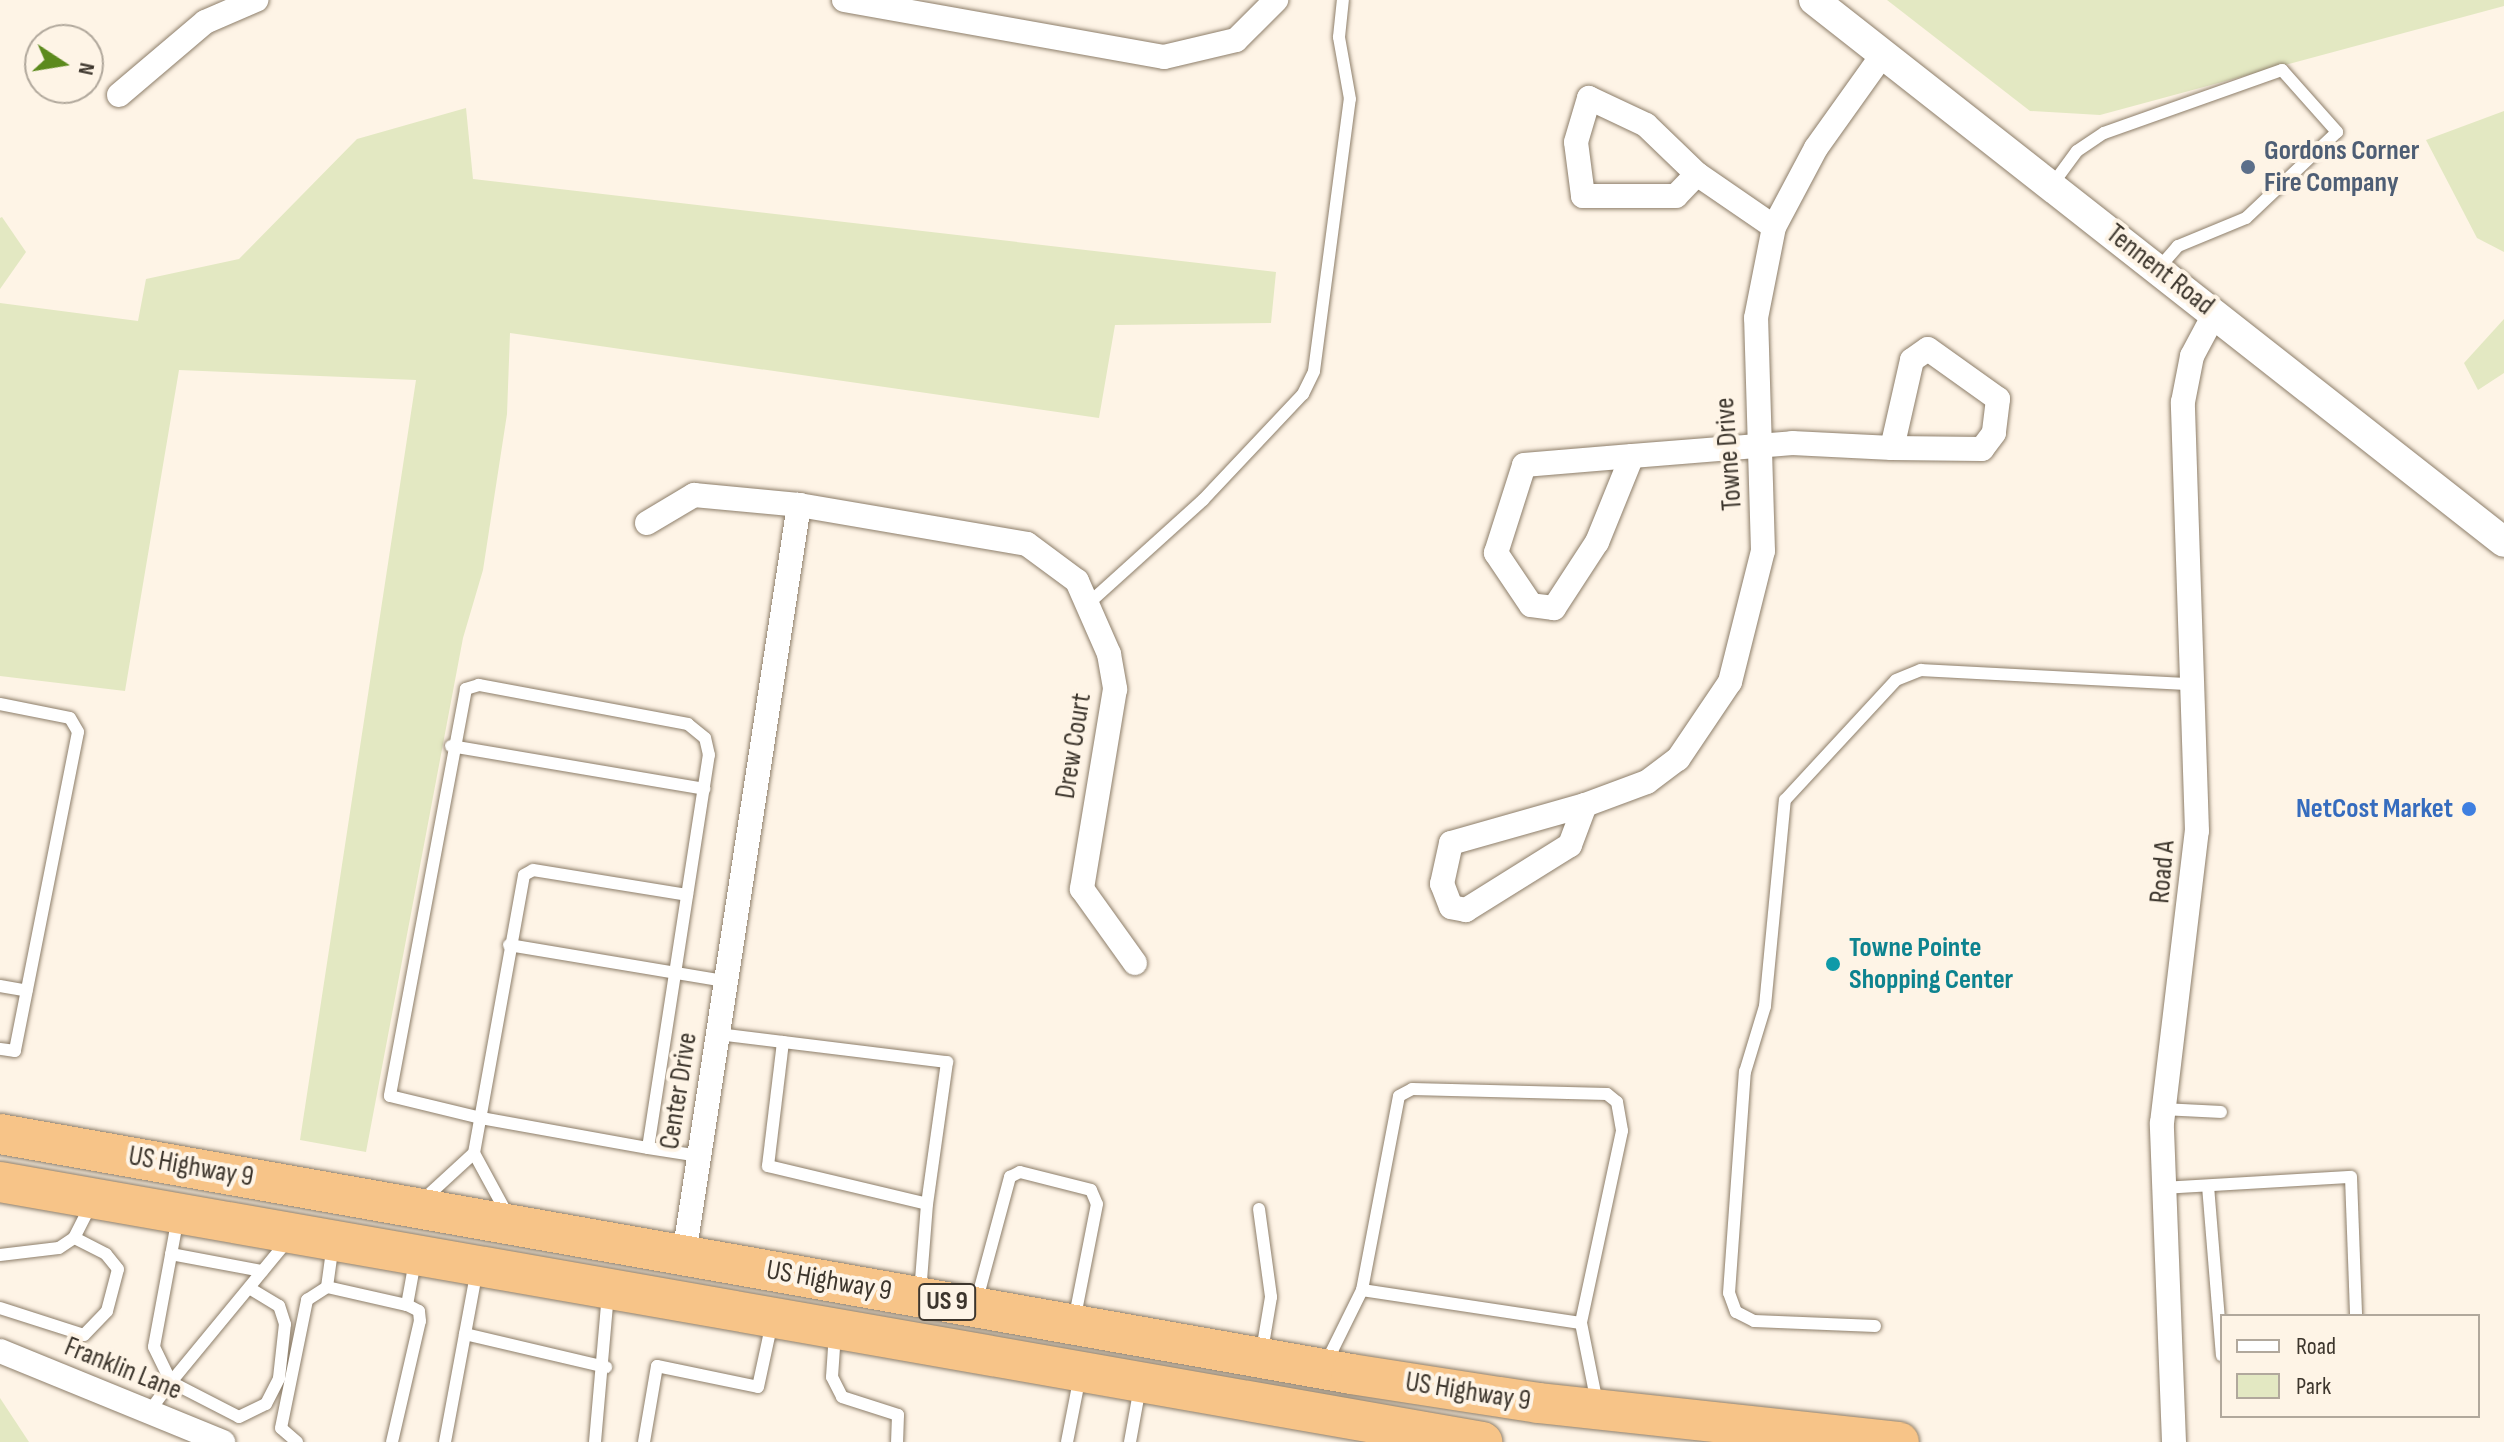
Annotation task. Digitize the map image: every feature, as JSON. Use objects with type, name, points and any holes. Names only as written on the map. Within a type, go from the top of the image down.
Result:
[{"type":"highway","name":"US Highway 9","points":[[0,1134],[1323,1369],[1598,1410],[1899,1442]]},
{"type":"highway","name":"US Highway 9","points":[[0,1182],[1141,1384],[1372,1433],[1482,1442]]},
{"type":"street","points":[[119,95],[205,22],[256,0]]},
{"type":"street","points":[[844,0],[1164,57],[1236,40],[1276,0]]},
{"type":"street","name":"Tennent Road","points":[[1814,0],[2504,542]]},
{"type":"street","name":"Towne Drive","points":[[1585,805],[1570,845],[1466,910],[1451,907],[1442,884],[1451,843],[1585,805],[1671,765],[1704,730],[1730,682],[1761,563],[1756,318],[1774,227],[1806,163],[1883,54]]},
{"type":"street","points":[[1697,174],[1676,196],[1583,196],[1576,142],[1584,103],[1589,98],[1646,125],[1697,174],[1774,227]]},
{"type":"street","name":"Road A","points":[[2174,1442],[2163,1109],[2197,831],[2183,402],[2192,356],[2215,313]]},
{"type":"street","points":[[1632,456],[1597,542],[1554,608],[1531,605],[1496,553],[1524,465],[1759,445],[1892,448],[1982,449],[1994,433],[1998,399],[1943,355],[1919,352],[1892,448]]},
{"type":"street","name":"Drew Court","points":[[647,523],[694,495],[799,505],[1027,544],[1077,581],[1089,603],[1115,689],[1082,889],[1135,963]]},
{"type":"street","name":"Center Drive","points":[[684,1255],[799,505]]},
{"type":"street","name":"Franklin Lane","points":[[0,1351],[223,1442]]},
{"type":"lane","points":[[1089,603],[1203,500],[1303,394],[1314,371],[1350,99],[1339,37],[1343,0]]},
{"type":"lane","points":[[2052,185],[2077,151],[2104,133],[2282,70],[2337,132],[2246,218],[2178,246],[2158,269]]},
{"type":"lane","points":[[1875,1326],[1754,1321],[1736,1312],[1729,1293],[1745,1072],[1765,1006],[1785,800],[1896,680],[1921,670],[2190,684]]},
{"type":"lane","points":[[648,1148],[709,755],[705,738],[688,724],[479,685],[460,698],[388,1081],[390,1096],[403,1103],[648,1148],[699,1156]]},
{"type":"lane","points":[[0,704],[77,723],[15,1051],[0,1049]]},
{"type":"lane","points":[[451,746],[704,789]]},
{"type":"lane","points":[[518,1225],[488,1190],[474,1153],[524,875],[533,870],[687,895]]},
{"type":"lane","points":[[509,945],[725,981]]},
{"type":"lane","points":[[0,986],[27,991]]},
{"type":"lane","points":[[718,1034],[947,1062],[927,1204],[920,1297]]},
{"type":"lane","points":[[783,1042],[768,1166],[927,1204]]},
{"type":"lane","points":[[1323,1369],[1362,1290],[1399,1096],[1412,1089],[1607,1094],[1617,1102],[1622,1131],[1581,1323],[1598,1410]]},
{"type":"lane","points":[[2163,1109],[2221,1112]]},
{"type":"lane","points":[[412,1207],[474,1153]]},
{"type":"lane","points":[[975,1307],[1010,1177],[1020,1172],[1091,1190],[1097,1204],[1073,1324]]},
{"type":"lane","points":[[2164,1188],[2351,1177],[2356,1314]]},
{"type":"lane","points":[[2208,1186],[2220,1331]]},
{"type":"lane","points":[[0,1255],[21,1258],[74,1238],[94,1198]]},
{"type":"lane","points":[[1259,1209],[1271,1297],[1260,1358]]},
{"type":"lane","points":[[178,1213],[154,1347],[171,1382],[239,1417],[266,1404],[279,1378],[285,1324],[279,1306],[249,1288]]},
{"type":"lane","points":[[149,1412],[293,1234]]},
{"type":"lane","points":[[0,1308],[84,1335],[107,1311],[118,1269],[106,1254],[74,1238]]},
{"type":"lane","points":[[327,1287],[334,1241]]},
{"type":"lane","points":[[171,1254],[262,1271]]},
{"type":"lane","points":[[407,1305],[416,1255]]},
{"type":"lane","points":[[445,1442],[478,1266]]},
{"type":"lane","points":[[293,1442],[281,1428],[307,1300],[327,1287],[407,1305],[419,1311],[420,1321],[392,1442]]},
{"type":"lane","points":[[595,1442],[606,1367],[600,1335],[608,1290]]},
{"type":"lane","points":[[1362,1290],[1581,1323]]},
{"type":"lane","points":[[644,1442],[657,1366],[758,1387],[773,1319]]},
{"type":"lane","points":[[835,1330],[832,1377],[842,1397],[898,1415],[897,1442]]},
{"type":"lane","points":[[465,1334],[606,1367]]},
{"type":"lane","points":[[1067,1442],[1080,1373]]},
{"type":"lane","points":[[1130,1442],[1141,1384]]},
{"type":"green space","points":[[1887,0],[2504,0],[2504,6],[2100,115],[2030,111]]},
{"type":"green space","points":[[466,108],[473,179],[1276,272],[1271,323],[1115,325],[1099,418],[510,333],[507,414],[483,570],[463,638],[366,1152],[300,1140],[416,380],[179,370],[125,691],[0,676],[0,303],[138,321],[146,279],[239,259],[357,139]]},
{"type":"green space","points":[[2504,111],[2504,252],[2477,238],[2426,140]]},
{"type":"green space","points":[[0,218],[26,252],[0,289]]},
{"type":"green space","points":[[2504,319],[2504,373],[2478,390],[2464,363]]},
{"type":"green space","points":[[0,1398],[29,1442],[0,1442]]},
{"type":"place","name":"Gordons Corner Fire Company","points":[[2248,167]]},
{"type":"place","name":"NetCost Market","points":[[2469,809]]},
{"type":"place","name":"Towne Pointe Shopping Center","points":[[1833,964]]}]
